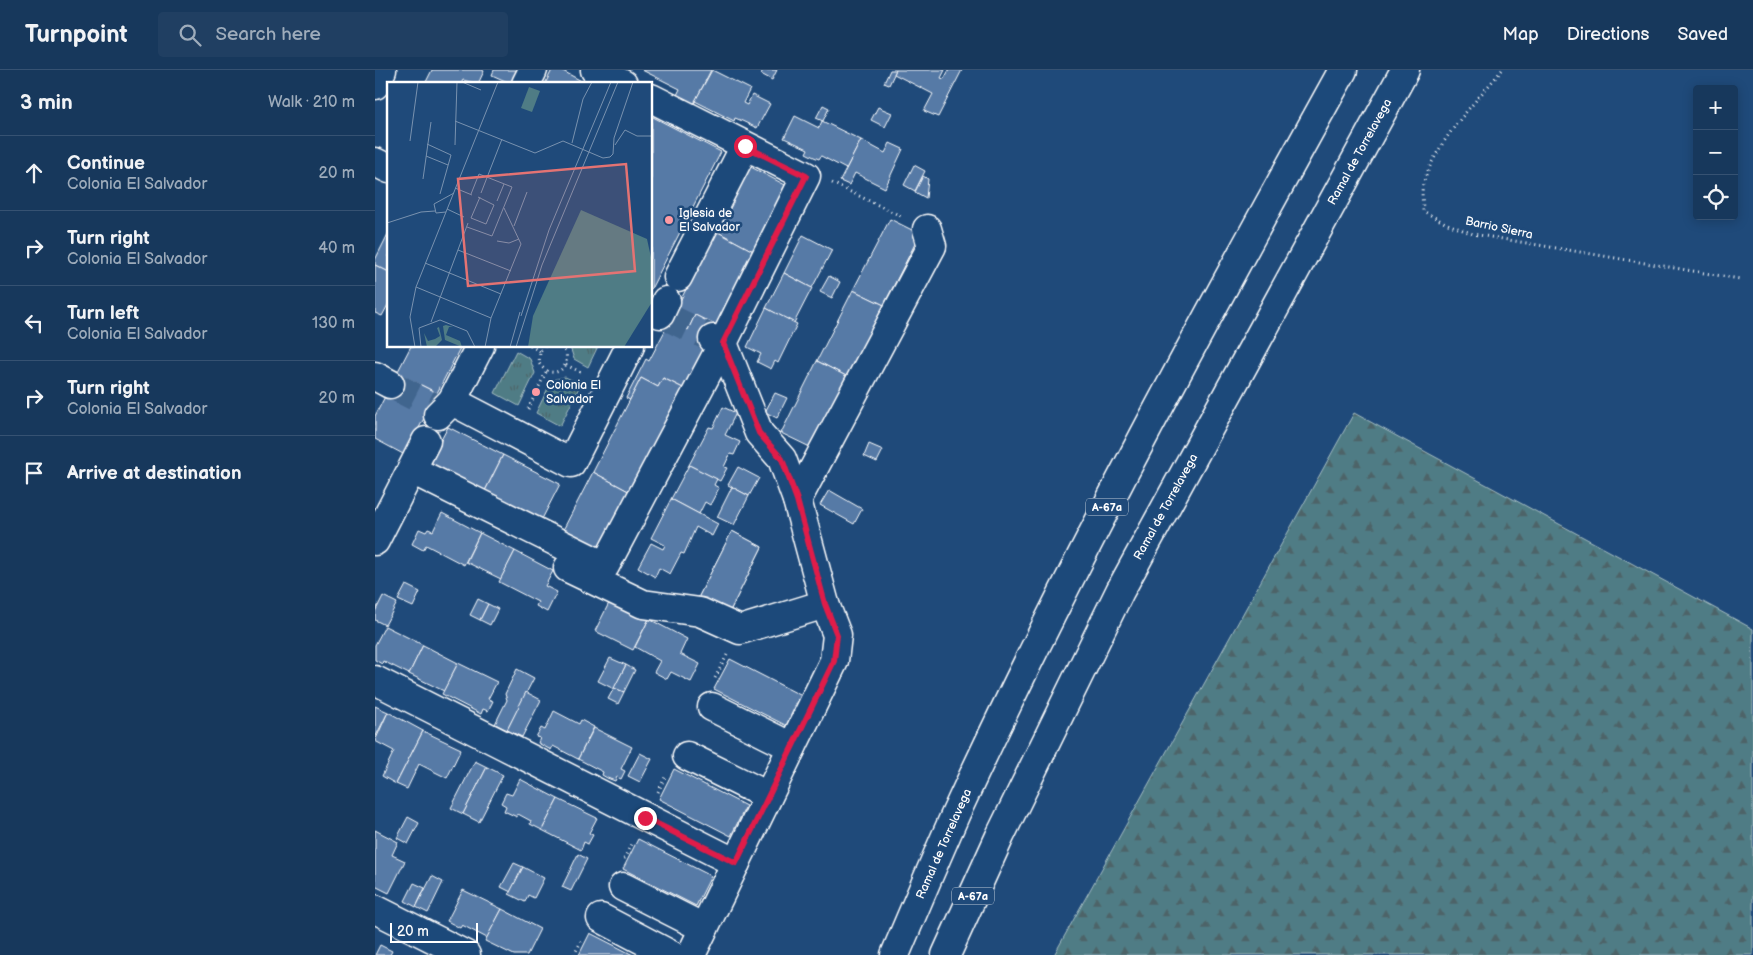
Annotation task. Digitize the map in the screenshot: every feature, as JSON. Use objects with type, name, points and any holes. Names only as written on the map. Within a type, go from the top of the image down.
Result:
[{"type":"main road","points":[[375,84],[382,70]]},
{"type":"main road","points":[[527,82],[533,70]]},
{"type":"main road","name":"Ramal de Torrelavega","points":[[895,955],[956,813],[1081,556],[1180,368],[1343,70]]},
{"type":"main road","name":"Ramal de Torrelavega","points":[[946,955],[1000,836],[1120,591],[1405,70]]},
{"type":"main road","points":[[408,477],[605,566],[718,341],[806,176],[653,99]]},
{"type":"main road","points":[[663,303],[745,146]]},
{"type":"main road","points":[[375,162],[387,168]]},
{"type":"main road","points":[[797,500],[932,246],[927,229]]},
{"type":"main road","points":[[691,955],[836,654],[837,635],[825,604],[797,500],[782,459],[759,433],[718,341]]},
{"type":"main road","points":[[479,348],[440,408],[515,434],[571,464],[629,348]]},
{"type":"main road","points":[[375,541],[426,441]]},
{"type":"main road","points":[[408,477],[611,590],[643,604],[700,612],[740,630],[825,604]]},
{"type":"main road","points":[[375,680],[736,863]]},
{"type":"main road","points":[[711,707],[792,747]]},
{"type":"main road","points":[[687,756],[769,796]]},
{"type":"main road","points":[[951,955],[1000,836]]},
{"type":"main road","points":[[623,887],[704,928]]},
{"type":"main road","points":[[375,909],[466,955]]},
{"type":"main road","points":[[601,918],[671,955]]},
{"type":"path","name":"Barrio Sierra","points":[[1502,70],[1453,125],[1423,186],[1423,211],[1445,223],[1473,234],[1739,279]]},
{"type":"path","points":[[806,176],[819,177],[927,229]]},
{"type":"path","points":[[534,348],[540,351]]},
{"type":"path","points":[[543,348],[540,351],[539,363],[546,372]]},
{"type":"path","points":[[546,372],[557,372],[566,365],[567,354],[562,348]]},
{"type":"path","points":[[515,434],[546,372]]},
{"type":"green space","points":[[570,348],[597,348],[588,367],[574,359]]},
{"type":"green space","points":[[516,351],[530,359],[535,373],[519,406],[495,393]]},
{"type":"green space","points":[[565,377],[581,384],[560,426],[536,413],[552,380]]},
{"type":"green space","points":[[1354,413],[1753,629],[1753,955],[1054,955]]},
{"type":"building","points":[[432,70],[484,71],[479,82],[463,80],[462,82],[426,82]]},
{"type":"building","points":[[494,70],[519,70],[513,82],[508,82],[492,75]]},
{"type":"building","points":[[552,70],[561,70],[583,82],[546,82]]},
{"type":"building","points":[[642,70],[711,70],[692,108],[675,99],[680,89]]},
{"type":"building","points":[[712,70],[750,89],[743,103],[747,105],[752,95],[770,104],[757,128],[735,118],[734,121],[695,101]]},
{"type":"building","points":[[763,70],[777,70],[772,80],[761,74]]},
{"type":"building","points":[[890,70],[896,70],[889,85],[884,83]]},
{"type":"building","points":[[896,70],[945,70],[941,78],[944,79],[949,70],[962,70],[938,117],[924,111],[933,94],[894,74]]},
{"type":"building","points":[[823,105],[829,108],[823,121],[816,118]]},
{"type":"building","points":[[878,107],[892,113],[885,127],[871,120]]},
{"type":"building","points":[[795,116],[819,128],[822,121],[861,140],[846,169],[821,156],[819,159],[806,153],[808,149],[784,138]]},
{"type":"building","name":"Iglesia de El Salvador","points":[[653,117],[721,152],[653,285]]},
{"type":"building","points":[[861,140],[885,153],[890,143],[903,149],[885,188],[855,173],[849,185],[840,181]]},
{"type":"building","points":[[914,165],[925,171],[915,191],[904,185]]},
{"type":"building","points":[[749,166],[789,187],[755,252],[716,231]]},
{"type":"building","points":[[923,176],[928,179],[926,198],[915,192]]},
{"type":"building","points":[[890,219],[920,234],[884,305],[853,290]]},
{"type":"building","points":[[716,231],[755,252],[717,326],[695,315],[688,330],[670,321],[667,326],[663,324],[676,301],[679,303]]},
{"type":"building","points":[[803,235],[832,250],[812,288],[784,273]]},
{"type":"building","points":[[387,236],[387,271],[375,265],[375,260]]},
{"type":"building","points":[[375,265],[387,271],[387,307],[382,316],[375,313]]},
{"type":"building","points":[[784,273],[812,288],[794,323],[766,308]]},
{"type":"building","points":[[829,276],[840,282],[832,298],[820,292]]},
{"type":"building","points":[[853,290],[884,305],[848,377],[817,361]]},
{"type":"building","points":[[766,308],[797,324],[778,363],[775,361],[771,369],[757,362],[761,354],[747,347]]},
{"type":"building","points":[[695,315],[717,326],[685,389],[663,378],[658,387],[641,378],[630,400],[626,398],[646,359],[649,361],[670,321],[688,330]]},
{"type":"building","points":[[410,348],[460,348],[437,393],[397,373]]},
{"type":"building","points":[[817,361],[848,377],[812,448],[781,433]]},
{"type":"building","points":[[397,373],[437,393],[405,455],[375,439],[375,416]]},
{"type":"building","points":[[641,378],[658,387],[663,378],[685,389],[632,493],[593,472]]},
{"type":"building","points":[[775,393],[787,398],[777,418],[765,412]]},
{"type":"building","points":[[723,407],[736,413],[725,435],[740,442],[734,455],[730,454],[724,467],[727,468],[720,481],[689,465],[709,427],[713,428]]},
{"type":"building","points":[[448,427],[503,455],[483,495],[427,466]]},
{"type":"building","points":[[869,444],[883,450],[877,462],[864,456]]},
{"type":"building","points":[[503,455],[560,484],[540,523],[483,495]]},
{"type":"building","points":[[689,465],[717,479],[714,485],[719,488],[710,505],[705,502],[699,514],[671,499]]},
{"type":"building","points":[[738,467],[759,478],[749,496],[728,485]]},
{"type":"building","points":[[593,472],[632,493],[600,554],[561,534]]},
{"type":"building","points":[[732,487],[749,496],[734,525],[717,517]]},
{"type":"building","points":[[829,490],[862,509],[854,524],[820,505]]},
{"type":"building","points":[[671,499],[718,524],[712,536],[696,527],[684,554],[681,553],[670,574],[659,568],[655,577],[638,567],[651,543],[663,549],[665,545],[651,538]]},
{"type":"building","points":[[442,513],[480,533],[464,565],[426,545],[423,550],[412,544],[419,529],[426,532],[428,529],[433,531]]},
{"type":"building","points":[[732,531],[762,547],[726,619],[695,604]]},
{"type":"building","points":[[732,531],[762,547],[726,619],[695,604]]},
{"type":"building","points":[[480,533],[515,551],[501,579],[466,562]]},
{"type":"building","points":[[515,551],[553,571],[545,586],[557,592],[547,612],[536,606],[538,602],[499,582]]},
{"type":"building","points":[[406,585],[420,592],[413,607],[398,600]]},
{"type":"building","points":[[383,596],[397,603],[385,625],[375,620],[375,612]]},
{"type":"building","points":[[478,599],[488,604],[480,620],[470,615]]},
{"type":"building","points":[[611,599],[649,619],[633,650],[595,631]]},
{"type":"building","points":[[488,604],[498,609],[490,625],[480,620]]},
{"type":"building","points":[[649,619],[687,639],[680,654],[700,664],[691,682],[671,672],[667,679],[654,672],[660,661],[635,647]]},
{"type":"building","points":[[385,626],[423,645],[409,674],[383,661],[382,664],[375,660],[375,645]]},
{"type":"building","points":[[423,645],[458,663],[444,691],[409,674]]},
{"type":"building","points":[[610,658],[626,665],[614,689],[598,681]]},
{"type":"building","points":[[730,659],[802,696],[787,726],[714,689]]},
{"type":"building","points":[[458,663],[497,682],[488,699],[493,701],[488,711],[483,709],[481,714],[442,694]]},
{"type":"building","points":[[626,665],[635,670],[624,692],[614,688]]},
{"type":"building","points":[[517,669],[534,678],[507,730],[495,724],[507,700],[505,694]]},
{"type":"building","points":[[614,688],[624,692],[618,704],[608,699]]},
{"type":"building","points":[[526,692],[541,700],[522,737],[507,730]]},
{"type":"building","points":[[375,706],[388,712],[375,738]]},
{"type":"building","points":[[554,711],[579,724],[581,720],[594,727],[578,759],[553,746],[551,750],[538,743],[540,738],[536,737],[541,728],[545,730]]},
{"type":"building","points":[[388,712],[423,731],[396,784],[382,776],[394,751],[375,741]]},
{"type":"building","points":[[594,728],[632,747],[621,769],[625,771],[621,779],[617,777],[615,781],[607,778],[602,775],[603,772],[578,759]]},
{"type":"building","points":[[423,731],[461,749],[447,778],[419,764],[407,789],[396,784]]},
{"type":"building","points":[[640,753],[652,759],[640,782],[628,776]]},
{"type":"building","points":[[475,761],[487,767],[463,814],[451,808]]},
{"type":"building","points":[[487,767],[503,775],[479,822],[463,814]]},
{"type":"building","points":[[674,769],[746,806],[731,836],[659,799]]},
{"type":"building","points":[[520,779],[558,799],[542,830],[530,824],[531,821],[518,814],[517,817],[504,811],[506,806],[501,803],[506,793],[512,795]]},
{"type":"building","points":[[558,799],[597,818],[589,833],[593,835],[588,844],[584,842],[581,850],[542,830]]},
{"type":"building","points":[[408,817],[419,823],[408,844],[397,838]]},
{"type":"building","points":[[375,830],[398,842],[392,855],[405,861],[389,893],[375,886]]},
{"type":"building","points":[[638,839],[711,876],[696,906],[623,869]]},
{"type":"building","points":[[578,854],[587,859],[571,891],[562,887]]},
{"type":"building","points":[[514,863],[523,867],[511,892],[501,887]]},
{"type":"building","points":[[523,867],[544,878],[534,898],[528,895],[525,902],[509,894]]},
{"type":"building","points":[[432,876],[443,882],[428,913],[416,907]]},
{"type":"building","points":[[414,883],[425,888],[416,907],[405,901]]},
{"type":"building","points":[[463,890],[502,909],[487,938],[462,925],[460,928],[447,921]]},
{"type":"building","points":[[502,909],[540,929],[527,955],[514,955],[485,941]]},
{"type":"building","points":[[590,933],[633,955],[579,955]]},
{"type":"building","points":[[380,945],[392,951],[390,955],[375,955]]},
{"type":"tunnel","points":[[663,315],[713,339]]},
{"type":"tunnel","points":[[390,384],[433,406]]},
{"type":"place","name":"Iglesia de El Salvador","points":[[669,220]]},
{"type":"place","name":"Colonia El Salvador","points":[[536,392]]},
{"type":"route","points":[[645,818],[736,863],[834,661],[837,648],[837,635],[825,604],[797,500],[782,459],[759,433],[723,343],[806,176],[745,146]]}]
